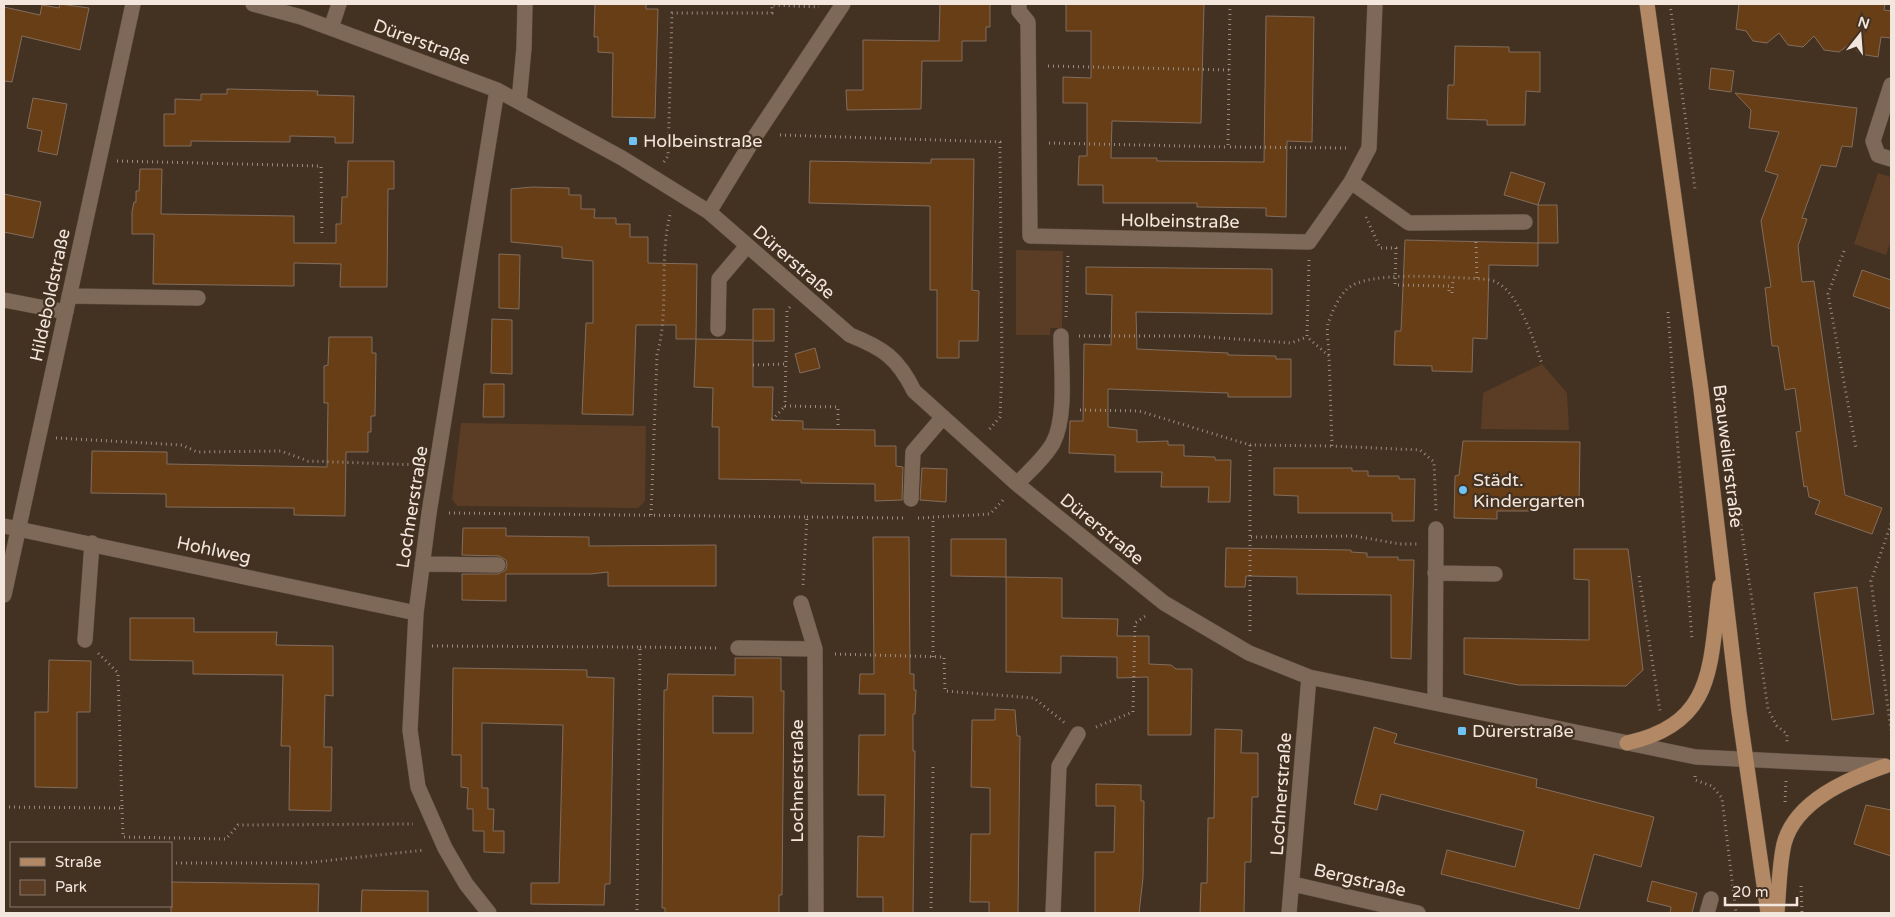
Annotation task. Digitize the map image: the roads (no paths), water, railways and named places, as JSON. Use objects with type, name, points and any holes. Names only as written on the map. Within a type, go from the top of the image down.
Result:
[{"type":"main road","name":"Brauweilerstraße","points":[[1647,4],[1701,390],[1747,761],[1768,913]]},
{"type":"main road","points":[[1627,743],[1662,733],[1681,720],[1694,707],[1700,696],[1707,676],[1722,564]]},
{"type":"main road","points":[[1777,913],[1785,843],[1799,818],[1830,789],[1852,778],[1888,766]]},
{"type":"street","name":"Hildeboldstraße","points":[[4,595],[11,527],[38,437],[133,4]]},
{"type":"street","name":"Dürerstraße","points":[[253,4],[331,28],[519,100],[655,178],[709,212],[850,335],[877,345],[904,370],[914,391],[1017,484],[1164,603],[1249,653],[1309,677],[1696,758],[1888,766]]},
{"type":"street","points":[[331,28],[339,4]]},
{"type":"street","points":[[519,100],[524,48],[525,4]]},
{"type":"street","name":"Holbeinstraße","points":[[1019,4],[1019,11],[1028,22],[1030,236],[1309,242],[1351,182]]},
{"type":"street","points":[[1375,4],[1369,148],[1351,182],[1409,223],[1525,222]]},
{"type":"street","points":[[709,212],[756,135],[839,9]]},
{"type":"street","points":[[1885,157],[1872,141],[1891,85]]},
{"type":"street","name":"Lochnerstraße","points":[[489,913],[466,884],[445,848],[418,787],[410,730],[416,612],[422,564],[497,90]]},
{"type":"street","points":[[718,329],[719,279],[747,246]]},
{"type":"street","points":[[70,296],[198,298]]},
{"type":"street","points":[[4,300],[66,312]]},
{"type":"street","points":[[1017,484],[1053,442],[1060,410],[1063,336]]},
{"type":"street","points":[[911,499],[913,452],[943,417]]},
{"type":"street","name":"Hohlweg","points":[[11,527],[416,612]]},
{"type":"street","points":[[1435,702],[1436,536]]},
{"type":"street","points":[[85,640],[92,543]]},
{"type":"street","points":[[422,564],[498,565]]},
{"type":"street","points":[[1435,573],[1495,574]]},
{"type":"street","name":"Lochnerstraße","points":[[801,604],[815,649],[816,913]]},
{"type":"street","points":[[738,648],[815,649]]},
{"type":"street","name":"Lochnerstraße","points":[[1289,913],[1293,884],[1309,677]]},
{"type":"street","points":[[1053,913],[1059,766],[1078,734]]},
{"type":"street","name":"Bergstraße","points":[[1293,884],[1418,913]]},
{"type":"place","name":"Holbeinstraße","points":[[633,141]]},
{"type":"place","name":"Städt. Kindergarten","points":[[1463,490]]},
{"type":"place","name":"Dürerstraße","points":[[1462,731]]}]
